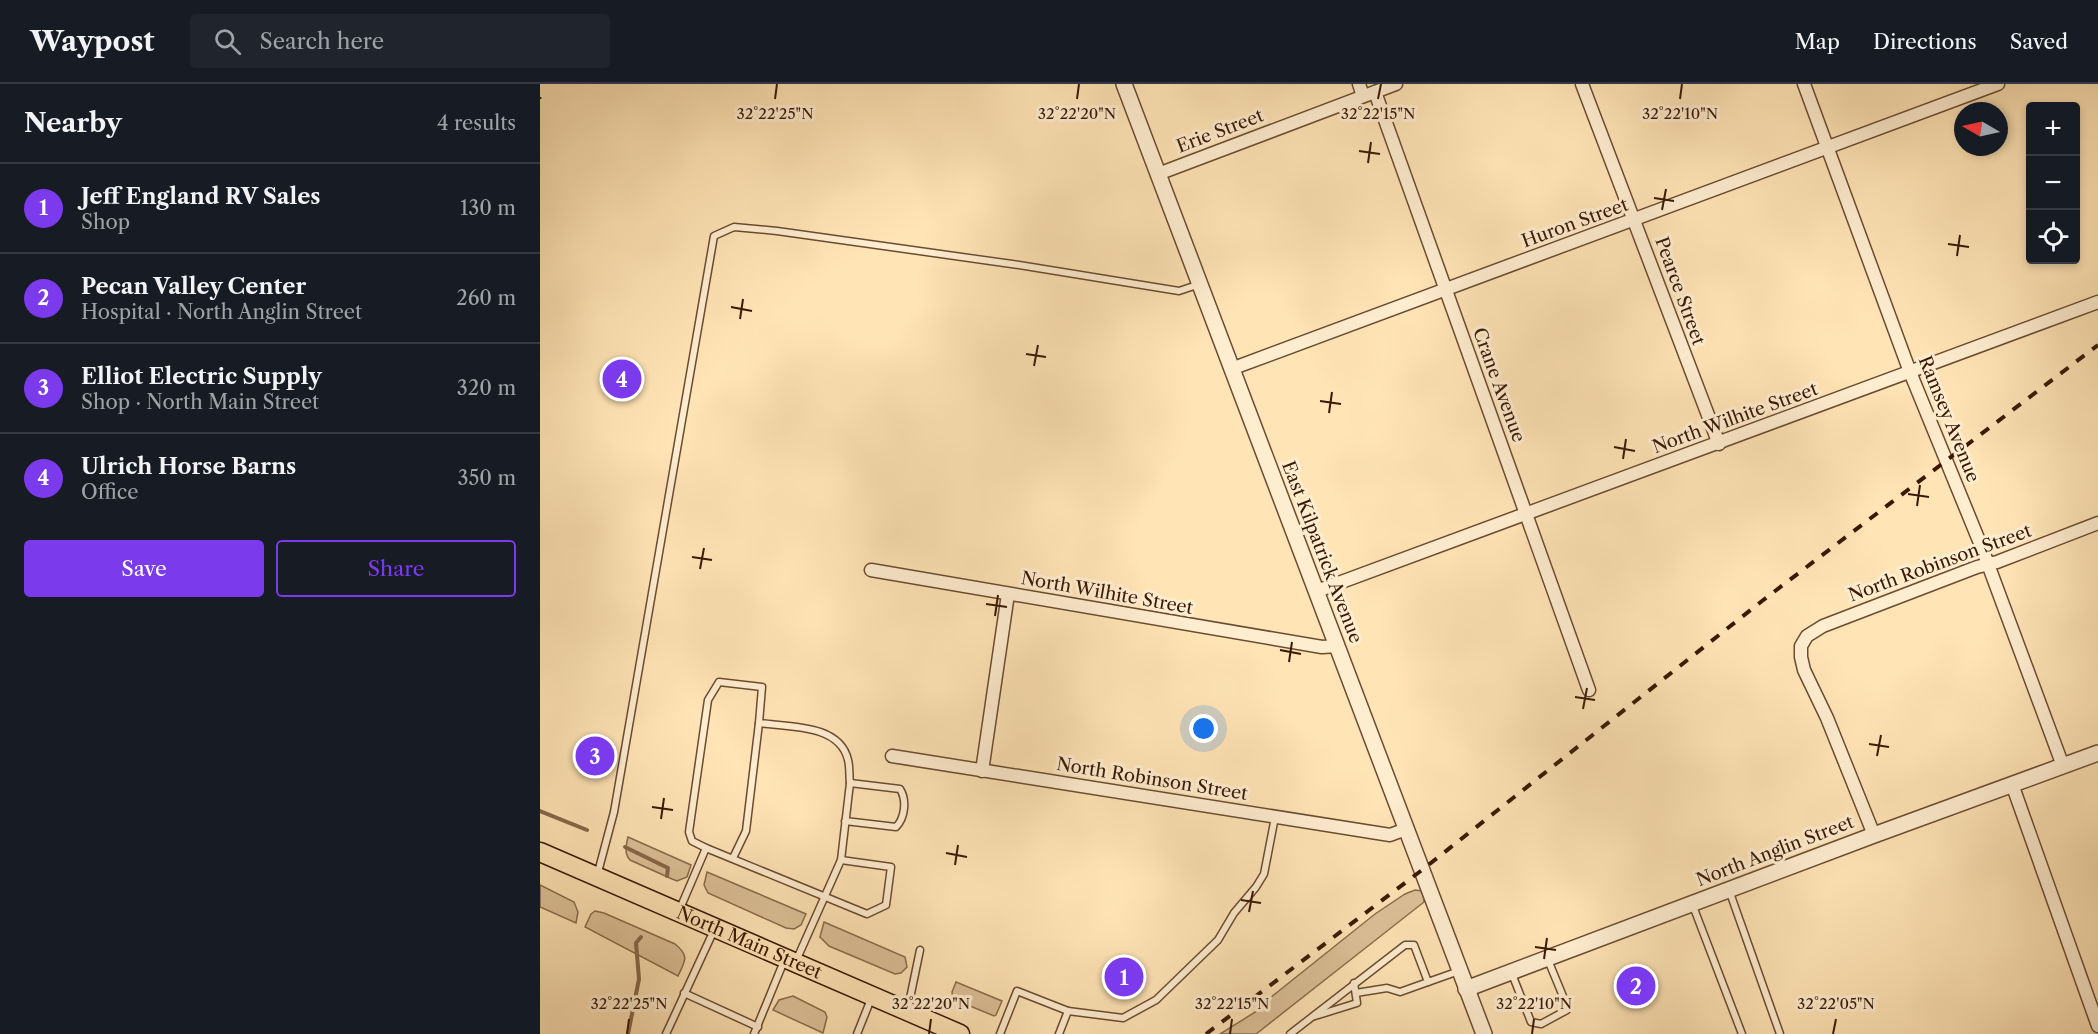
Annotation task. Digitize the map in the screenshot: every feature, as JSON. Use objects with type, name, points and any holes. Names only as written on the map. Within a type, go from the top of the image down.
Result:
[{"type":"main road","name":"North Main Street","points":[[540,852],[908,1011],[939,1030],[960,1034]]},
{"type":"street","name":"East Kilpatrick Avenue","points":[[1124,84],[1484,1034]]},
{"type":"street","name":"Erie Street","points":[[1158,174],[1366,90],[1396,84]]},
{"type":"street","name":"Pearce Street","points":[[1582,84],[1719,444]]},
{"type":"street","name":"Ramsey Avenue","points":[[1804,84],[1910,372],[1988,563],[2063,766]]},
{"type":"street","name":"Huron Street","points":[[1231,369],[1998,84]]},
{"type":"street","name":"Crane Avenue","points":[[1366,90],[1446,290],[1589,690]]},
{"type":"street","name":"North Wilhite Street","points":[[1317,591],[2098,302]]},
{"type":"street","name":"North Robinson Street","points":[[1874,835],[1827,718],[1804,670],[1801,646],[1807,636],[1823,626],[2098,523]]},
{"type":"street","name":"North Wilhite Street","points":[[871,570],[1322,647],[1338,646]]},
{"type":"street","points":[[982,771],[1008,594]]},
{"type":"street","name":"North Anglin Street","points":[[1466,989],[2098,753]]},
{"type":"street","name":"North Robinson Street","points":[[892,756],[1390,834],[1406,829]]},
{"type":"street","points":[[2012,784],[2098,1025]]},
{"type":"lane","points":[[597,877],[614,812],[714,236],[734,227],[766,230],[841,238],[1179,291],[1200,284]]},
{"type":"lane","points":[[733,858],[746,831],[762,687],[719,682],[708,700],[689,832],[692,841],[867,914],[886,905],[891,867],[841,860]]},
{"type":"lane","points":[[754,1034],[841,860],[850,783],[848,759],[840,742],[827,733],[759,723]]},
{"type":"lane","points":[[845,821],[896,827],[902,821],[905,797],[900,789],[850,783]]},
{"type":"lane","points":[[1000,1034],[1017,991],[1068,1011],[1124,1018],[1156,1000],[1218,940],[1234,913],[1256,887],[1264,874],[1275,816]]},
{"type":"lane","points":[[679,912],[706,848]]},
{"type":"lane","points":[[1729,890],[1779,1034]]},
{"type":"lane","points":[[1692,903],[1742,1034]]},
{"type":"lane","points":[[666,1034],[715,928]]},
{"type":"lane","points":[[1290,1034],[1405,945],[1414,945],[1428,982]]},
{"type":"lane","points":[[908,1011],[920,950]]},
{"type":"lane","points":[[1511,972],[1531,1022],[1541,1024],[1567,1010],[1548,959]]},
{"type":"lane","points":[[1356,993],[1387,988],[1400,992],[1460,971]]},
{"type":"lane","points":[[1311,1017],[1357,1003],[1354,983]]},
{"type":"lane","points":[[684,993],[758,1027]]},
{"type":"lane","points":[[857,1034],[873,996]]},
{"type":"lane","points":[[1059,1034],[1068,1011]]},
{"type":"shaded area","points":[[628,837],[691,865],[687,877],[677,881],[630,860],[626,852]]},
{"type":"shaded area","points":[[707,872],[806,914],[801,925],[794,929],[786,928],[708,893],[704,885]]},
{"type":"shaded area","points":[[540,885],[574,902],[578,912],[576,923],[540,907]]},
{"type":"shaded area","points":[[1415,890],[1423,891],[1424,902],[1256,1034],[1220,1034],[1268,1004],[1270,998],[1375,914]]},
{"type":"shaded area","points":[[595,911],[675,944],[683,952],[685,959],[678,976],[585,927],[591,914]]},
{"type":"shaded area","points":[[824,922],[905,957],[907,967],[901,973],[895,974],[829,946],[820,937]]},
{"type":"shaded area","points":[[956,982],[1002,1001],[996,1015],[953,999],[952,992]]},
{"type":"shaded area","points":[[793,996],[825,1012],[827,1017],[823,1033],[773,1010],[779,1000]]},
{"type":"waterway","points":[[540,811],[587,830]]},
{"type":"waterway","points":[[625,847],[668,868],[667,876]]},
{"type":"waterway","points":[[628,1034],[639,979],[636,943],[641,937]]},
{"type":"railway","points":[[1206,1034],[1422,870],[1762,601],[2098,345]]},
{"type":"place","name":"Ulrich Horse Barns","points":[[622,379]]},
{"type":"place","name":"Elliot Electric Supply","points":[[595,756]]},
{"type":"place","name":"Jeff England RV Sales","points":[[1124,977]]},
{"type":"place","name":"Pecan Valley Center","points":[[1636,986]]}]
